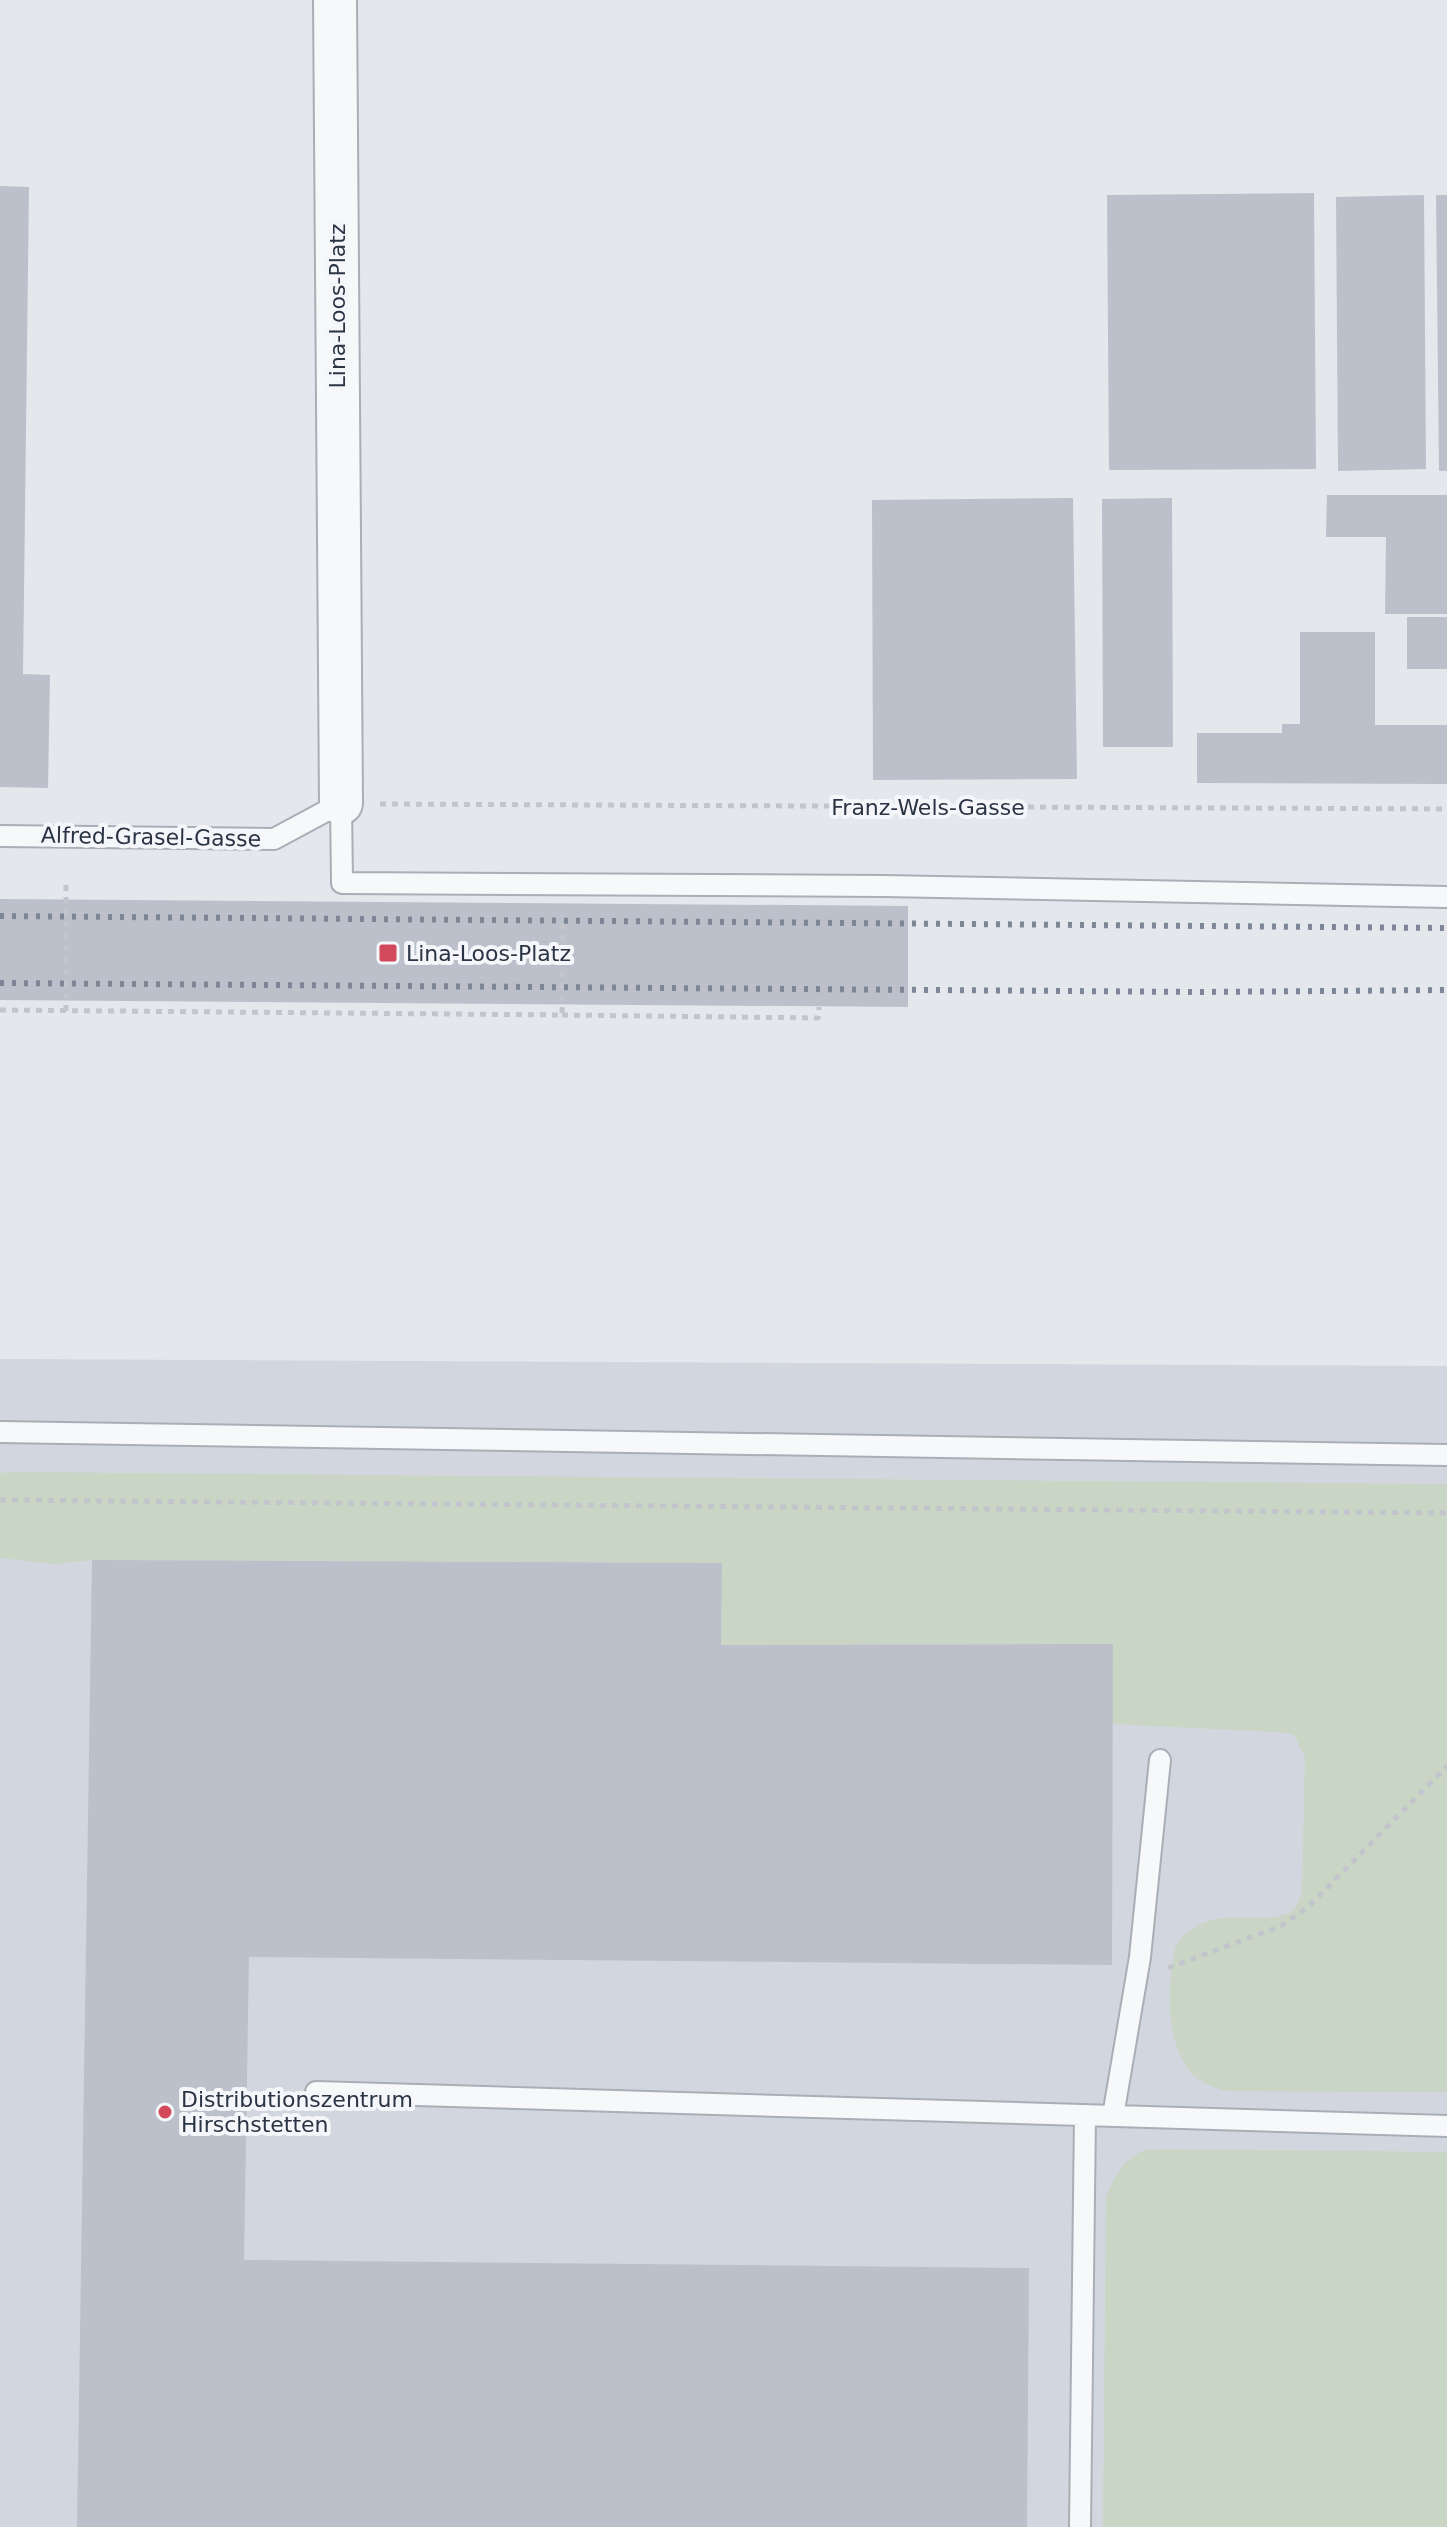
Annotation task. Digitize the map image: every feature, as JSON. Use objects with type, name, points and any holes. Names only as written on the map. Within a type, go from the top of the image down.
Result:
[{"type":"street","name":"Lina-Loos-Platz","points":[[335,0],[341,803]]},
{"type":"lane","name":"Alfred-Grasel-Gasse","points":[[0,836],[274,839],[341,803]]},
{"type":"lane","points":[[341,803],[342,883],[900,886],[1447,897]]},
{"type":"lane","points":[[0,1432],[1447,1455]]},
{"type":"lane","points":[[1113,2116],[1137,1979],[1160,1760]]},
{"type":"lane","points":[[316,2092],[1447,2126]]},
{"type":"lane","points":[[1080,2527],[1085,2115]]},
{"type":"path","name":"Franz-Wels-Gasse","points":[[408,804],[1447,809]]},
{"type":"path","points":[[66,882],[66,1011]]},
{"type":"path","points":[[562,1015],[563,884]]},
{"type":"path","points":[[0,1010],[818,1018],[819,1007]]},
{"type":"path","points":[[0,1500],[1447,1513]]},
{"type":"path","points":[[1137,1979],[1281,1926],[1308,1907],[1447,1766]]},
{"type":"shaded area","points":[[0,1359],[1447,1366],[1447,2527],[0,2527]]},
{"type":"green space","points":[[0,1473],[1447,1484],[1447,2092],[1227,2091],[1203,2082],[1191,2073],[1178,2050],[1170,2014],[1176,1946],[1190,1931],[1209,1921],[1274,1917],[1296,1907],[1302,1894],[1305,1757],[1294,1735],[1279,1732],[1112,1724],[1112,1644],[721,1645],[722,1563],[92,1560],[55,1564],[0,1558]]},
{"type":"green space","points":[[1165,2149],[1447,2152],[1447,2527],[1103,2527],[1106,2198],[1116,2176],[1138,2153]]},
{"type":"building","points":[[0,186],[29,187],[23,674],[50,675],[48,788],[0,787]]},
{"type":"building","points":[[1314,193],[1316,469],[1109,470],[1107,195]]},
{"type":"building","points":[[1424,195],[1426,469],[1338,471],[1336,197]]},
{"type":"building","points":[[1436,195],[1447,195],[1447,471],[1439,471]]},
{"type":"building","points":[[1327,495],[1447,495],[1447,614],[1385,614],[1386,537],[1326,537]]},
{"type":"building","points":[[1073,498],[1077,779],[873,780],[872,500]]},
{"type":"building","points":[[1172,498],[1173,747],[1103,747],[1102,499]]},
{"type":"building","points":[[1407,617],[1447,617],[1447,669],[1407,669]]},
{"type":"building","points":[[1300,632],[1375,632],[1375,725],[1447,725],[1447,784],[1197,783],[1197,733],[1282,733],[1282,724],[1300,724]]},
{"type":"building","points":[[0,899],[908,906],[908,1007],[0,1000]]},
{"type":"building","name":"Distributionszentrum Hirschstetten","points":[[92,1560],[722,1563],[721,1645],[1113,1644],[1112,1965],[249,1957],[244,2260],[1029,2268],[1027,2527],[77,2527]]},
{"type":"railway","points":[[0,916],[1447,928]]},
{"type":"railway","points":[[0,983],[1200,992],[1447,990]]},
{"type":"place","name":"Lina-Loos-Platz","points":[[388,953]]},
{"type":"place","name":"Distributionszentrum Hirschstetten","points":[[165,2112]]}]
